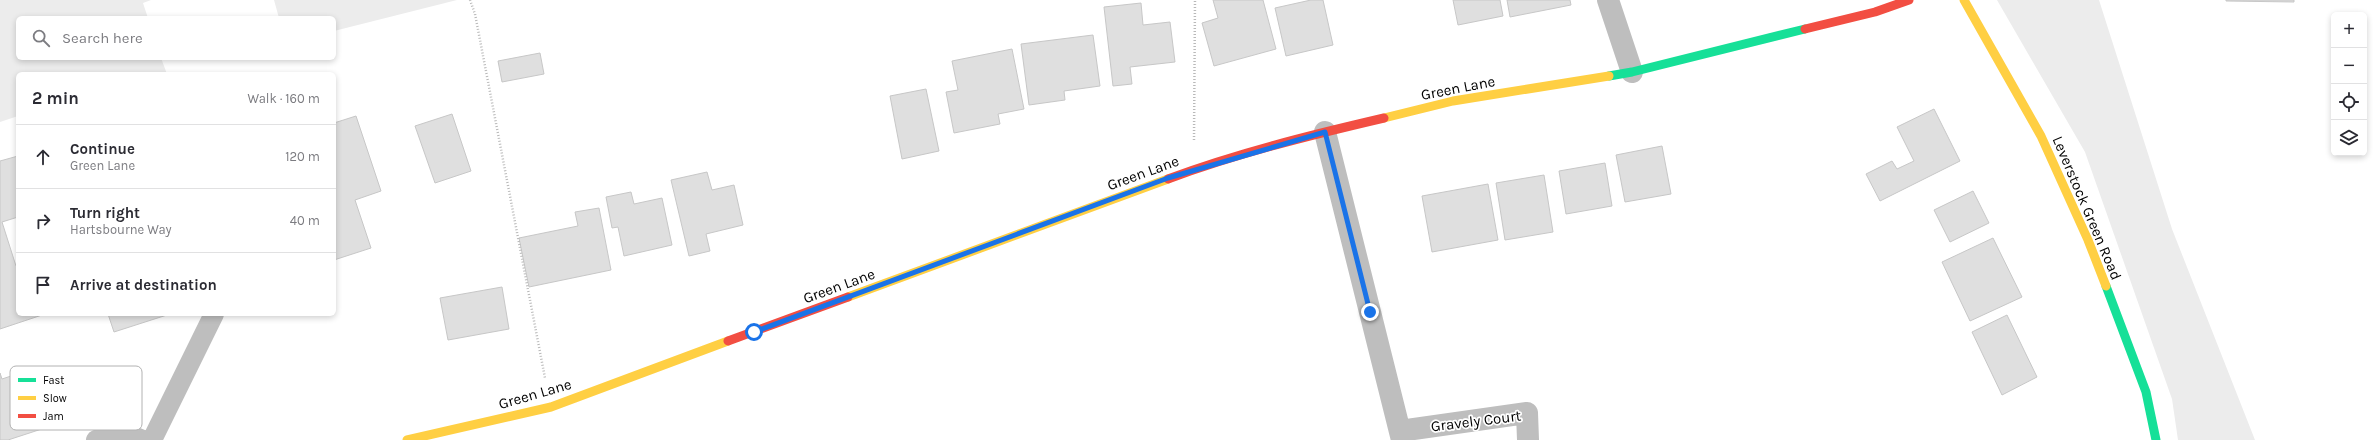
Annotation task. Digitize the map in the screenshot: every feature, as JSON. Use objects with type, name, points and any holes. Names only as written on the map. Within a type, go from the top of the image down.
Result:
[{"type":"street","points":[[1608,0],[1632,72]]},
{"type":"street","name":"Green Lane","points":[[407,440],[551,407],[1194,169],[1325,132],[1454,101],[1632,72],[1875,12],[1909,0]]},
{"type":"street","name":"Leverstock Green Road","points":[[1964,0],[2042,136],[2088,240],[2146,392],[2156,440]]},
{"type":"street","points":[[1325,132],[1401,436]]},
{"type":"street","name":"Gravely Court","points":[[1401,436],[1527,413],[1528,440]]},
{"type":"lane","points":[[152,440],[213,316]]},
{"type":"lane","points":[[96,440],[121,432],[143,440]]},
{"type":"path","points":[[470,0],[477,22],[551,407]]},
{"type":"path","points":[[1194,169],[1195,0]]},
{"type":"shaded area","points":[[0,0],[151,0],[143,3],[147,16],[16,16],[16,60],[162,60],[166,72],[16,72],[16,117],[0,122]]},
{"type":"shaded area","points":[[274,0],[457,0],[336,30],[336,16],[278,16]]},
{"type":"shaded area","points":[[1997,0],[2099,0],[2172,229],[2255,440],[2178,440],[2172,399],[2085,152]]},
{"type":"building","points":[[1213,0],[1263,0],[1276,49],[1214,66],[1202,23],[1218,18]]},
{"type":"building","points":[[1311,0],[1323,0],[1333,45],[1286,56],[1275,8]]},
{"type":"building","points":[[1453,0],[1500,0],[1503,16],[1458,25]]},
{"type":"building","points":[[1507,0],[1570,0],[1571,5],[1510,17]]},
{"type":"building","points":[[2294,0],[2294,2],[2226,1]]},
{"type":"building","points":[[1141,3],[1143,25],[1170,22],[1175,62],[1130,67],[1132,84],[1113,86],[1104,7]]},
{"type":"building","points":[[1093,35],[1100,86],[1064,91],[1065,100],[1029,105],[1021,44]]},
{"type":"building","points":[[1012,49],[1024,109],[998,114],[1000,124],[954,133],[946,92],[958,90],[952,61]]},
{"type":"building","points":[[540,53],[544,74],[502,82],[498,61]]},
{"type":"building","points":[[926,89],[939,151],[902,159],[890,96]]},
{"type":"building","points":[[1934,109],[1960,161],[1880,201],[1866,174],[1892,161],[1897,169],[1914,161],[1897,127]]},
{"type":"building","points":[[452,114],[471,171],[435,183],[415,126]]},
{"type":"building","points":[[356,116],[381,191],[355,200],[371,248],[336,259],[336,122]]},
{"type":"building","points":[[1662,146],[1671,194],[1625,202],[1616,155]]},
{"type":"building","points":[[16,157],[16,218],[2,222],[16,266],[16,316],[39,316],[0,329],[0,161]]},
{"type":"building","points":[[1605,163],[1612,206],[1566,214],[1559,171]]},
{"type":"building","points":[[707,172],[712,190],[734,185],[743,225],[706,234],[710,251],[689,256],[671,180]]},
{"type":"building","points":[[1544,175],[1553,232],[1505,240],[1496,183]]},
{"type":"building","points":[[1488,184],[1498,240],[1432,252],[1422,196]]},
{"type":"building","points":[[1973,191],[1989,223],[1950,242],[1934,210]]},
{"type":"building","points":[[631,192],[634,204],[662,198],[672,245],[624,256],[618,227],[612,228],[606,197]]},
{"type":"building","points":[[599,208],[611,270],[529,287],[519,238],[578,226],[575,212]]},
{"type":"building","points":[[1993,238],[2022,297],[1970,321],[1942,262]]},
{"type":"building","points":[[502,287],[509,329],[448,340],[440,298]]},
{"type":"building","points":[[2007,315],[2037,377],[2002,395],[1972,332]]},
{"type":"building","points":[[109,316],[164,316],[114,332]]},
{"type":"building","points":[[0,373],[2,379],[10,376],[10,430],[39,430],[8,440],[0,440]]},
{"type":"traffic: fast","points":[[1609,76],[1632,72],[1805,29]]},
{"type":"traffic: fast","points":[[2106,286],[2146,392],[2156,440]]},
{"type":"traffic: slow","points":[[1964,0],[2041,136],[2088,240],[2106,286]]},
{"type":"traffic: slow","points":[[1384,118],[1453,101],[1609,76]]},
{"type":"traffic: slow","points":[[848,297],[1168,179]]},
{"type":"traffic: slow","points":[[407,440],[551,407],[728,341]]},
{"type":"traffic: jam","points":[[1805,29],[1875,12],[1909,0]]},
{"type":"traffic: jam","points":[[1168,179],[1275,145],[1384,118]]},
{"type":"traffic: jam","points":[[728,341],[848,297]]},
{"type":"route","points":[[754,332],[1168,178],[1194,169],[1325,132],[1370,312]]}]
